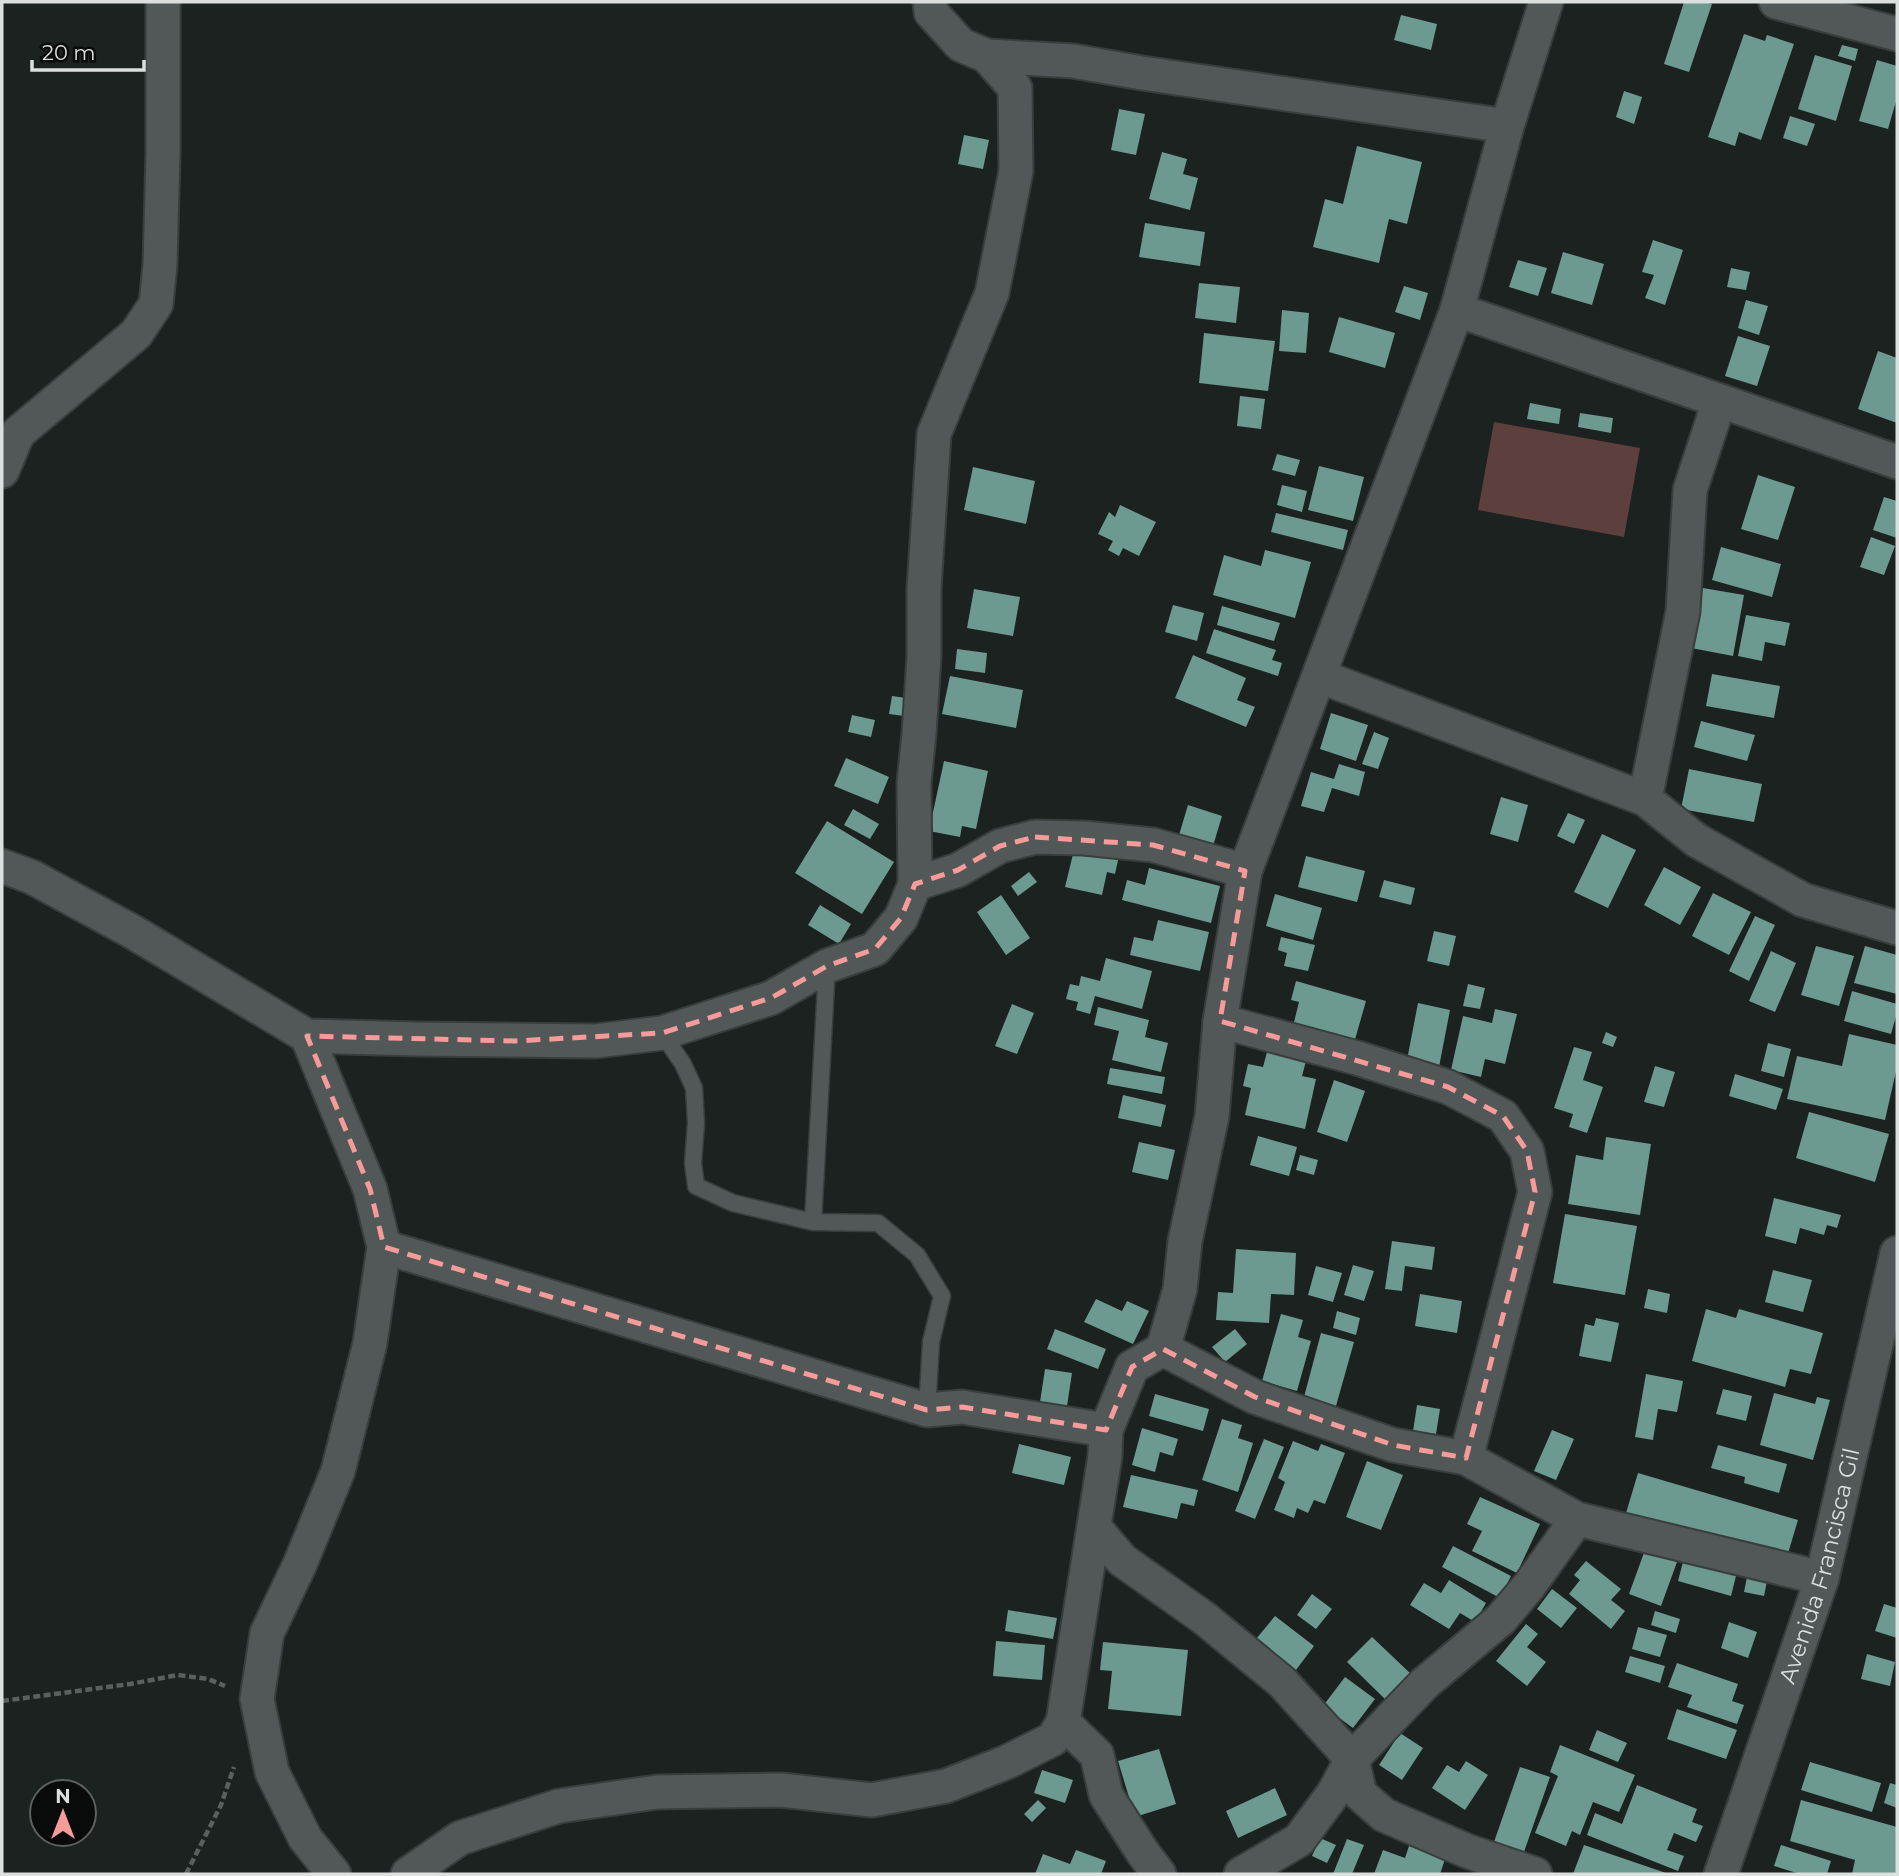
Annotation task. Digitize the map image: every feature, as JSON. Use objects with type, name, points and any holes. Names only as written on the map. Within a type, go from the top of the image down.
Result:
[{"type":"street","points":[[2,471],[18,433],[136,334],[156,304],[160,265],[163,154],[163,2]]},
{"type":"street","points":[[930,2],[931,12],[961,44],[988,56],[1073,61],[1507,126]]},
{"type":"street","points":[[408,1874],[460,1838],[559,1806],[657,1792],[780,1790],[872,1800],[946,1786],[1007,1762],[1052,1739],[1063,1722],[1105,1456],[1106,1430],[1132,1367],[1163,1349],[1180,1289],[1185,1241],[1212,1116],[1220,1021],[1245,871],[1457,310],[1507,126],[1546,2]]},
{"type":"street","points":[[1776,2],[1897,34]]},
{"type":"street","points":[[2,866],[32,877],[133,932],[307,1036],[596,1041],[662,1033],[771,998],[827,966],[875,949],[901,918],[915,884],[914,783],[924,656],[924,578],[934,434],[992,293],[1016,171],[1015,88],[988,56]]},
{"type":"street","points":[[1457,310],[1897,462]]},
{"type":"street","points":[[1645,799],[1683,611],[1690,490],[1719,402]]},
{"type":"street","points":[[1319,676],[1645,799],[1696,840],[1803,900],[1897,928]]},
{"type":"street","points":[[915,884],[958,870],[1000,846],[1035,837],[1084,838],[1153,845],[1245,871]]},
{"type":"street","points":[[1220,1021],[1357,1058],[1448,1087],[1503,1116],[1527,1151],[1535,1192],[1466,1458]]},
{"type":"street","points":[[307,1036],[370,1189],[384,1247],[370,1343],[338,1471],[300,1564],[267,1633],[257,1699],[272,1772],[305,1838],[334,1874]]},
{"type":"street","points":[[384,1247],[927,1410],[962,1407],[1106,1430]]},
{"type":"street","name":"Avenida Francisca Gil","points":[[1721,1874],[1822,1578],[1897,1253]]},
{"type":"street","points":[[1163,1349],[1255,1397],[1393,1445],[1466,1458],[1577,1519],[1822,1578]]},
{"type":"street","points":[[1241,1874],[1299,1840],[1333,1794],[1352,1759],[1425,1683],[1501,1619],[1529,1586],[1577,1519]]},
{"type":"street","points":[[1094,1527],[1122,1560],[1204,1618],[1282,1682],[1352,1759],[1360,1794],[1384,1815],[1467,1851],[1535,1874]]},
{"type":"street","points":[[1063,1722],[1097,1755],[1106,1795],[1159,1874]]},
{"type":"lane","points":[[813,1222],[827,966]]},
{"type":"lane","points":[[662,1033],[683,1064],[694,1088],[696,1123],[693,1163],[696,1186],[733,1203],[813,1222],[878,1223],[917,1255],[942,1296],[931,1342],[927,1410]]},
{"type":"path","points":[[2,1701],[178,1675],[208,1679],[257,1699]]},
{"type":"path","points":[[186,1874],[221,1805],[237,1758]]},
{"type":"highlighted area","points":[[1035,837],[1153,845],[1245,871],[1220,1021],[1448,1087],[1503,1116],[1527,1151],[1535,1192],[1466,1458],[1393,1445],[1255,1397],[1163,1349],[1132,1367],[1106,1430],[962,1407],[927,1410],[384,1247],[370,1189],[307,1036],[515,1041],[662,1033],[771,998],[827,966],[875,949],[901,918],[915,884],[958,870],[1000,846]]},
{"type":"shaded area","points":[[1494,422],[1640,448],[1624,537],[1478,510]]},
{"type":"building","points":[[1684,2],[1712,4],[1689,72],[1664,64]]},
{"type":"building","points":[[1401,15],[1437,24],[1431,50],[1394,40]]},
{"type":"building","points":[[1744,34],[1765,41],[1767,35],[1794,44],[1761,140],[1739,132],[1735,146],[1708,137]]},
{"type":"building","points":[[1842,45],[1858,49],[1855,61],[1838,56]]},
{"type":"building","points":[[1815,55],[1852,66],[1836,121],[1798,109]]},
{"type":"building","points":[[1877,60],[1897,66],[1897,98],[1888,129],[1859,121]]},
{"type":"building","points":[[1624,91],[1642,97],[1634,124],[1616,117]]},
{"type":"building","points":[[1119,109],[1145,114],[1136,155],[1111,150]]},
{"type":"building","points":[[1790,116],[1815,124],[1807,146],[1783,138]]},
{"type":"building","points":[[964,135],[989,140],[983,169],[958,164]]},
{"type":"building","points":[[1357,146],[1422,162],[1407,224],[1389,219],[1379,263],[1313,247],[1325,199],[1343,204]]},
{"type":"building","points":[[1162,152],[1187,159],[1183,174],[1198,178],[1190,210],[1149,199]]},
{"type":"building","points":[[1145,223],[1205,232],[1200,266],[1139,257]]},
{"type":"building","points":[[1653,240],[1683,250],[1665,305],[1645,298],[1654,275],[1642,272]]},
{"type":"building","points":[[1563,252],[1604,264],[1592,305],[1551,293]]},
{"type":"building","points":[[1518,260],[1547,268],[1538,296],[1509,287]]},
{"type":"building","points":[[1731,268],[1750,272],[1746,290],[1727,287]]},
{"type":"building","points":[[1199,283],[1240,287],[1236,323],[1195,318]]},
{"type":"building","points":[[1404,286],[1428,293],[1420,320],[1395,312]]},
{"type":"building","points":[[1746,300],[1768,306],[1759,335],[1738,328]]},
{"type":"building","points":[[1282,310],[1309,313],[1306,353],[1279,351]]},
{"type":"building","points":[[1339,317],[1395,333],[1385,368],[1329,352]]},
{"type":"building","points":[[1204,333],[1275,341],[1268,391],[1199,383]]},
{"type":"building","points":[[1738,336],[1770,346],[1757,386],[1725,376]]},
{"type":"building","points":[[1878,351],[1897,358],[1897,423],[1858,409]]},
{"type":"building","points":[[1240,396],[1265,399],[1261,429],[1237,426]]},
{"type":"building","points":[[1530,403],[1561,409],[1559,424],[1527,419]]},
{"type":"building","points":[[1580,413],[1613,418],[1611,433],[1578,427]]},
{"type":"building","points":[[1277,454],[1300,460],[1295,476],[1272,470]]},
{"type":"building","points":[[1319,466],[1364,477],[1353,521],[1308,510]]},
{"type":"building","points":[[973,467],[1035,481],[1026,524],[964,510]]},
{"type":"building","points":[[1758,475],[1795,487],[1778,540],[1741,529]]},
{"type":"building","points":[[1282,485],[1307,491],[1302,512],[1277,505]]},
{"type":"building","points":[[1884,497],[1897,501],[1897,538],[1873,530]]},
{"type":"building","points":[[1120,505],[1156,522],[1139,556],[1123,548],[1119,556],[1108,550],[1113,541],[1098,534],[1109,512],[1115,517]]},
{"type":"building","points":[[1276,513],[1348,530],[1343,550],[1271,532]]},
{"type":"building","points":[[1871,537],[1895,546],[1884,575],[1860,567]]},
{"type":"building","points":[[1721,547],[1781,564],[1772,597],[1712,580]]},
{"type":"building","points":[[1265,550],[1311,562],[1295,618],[1213,595],[1224,555],[1261,566]]},
{"type":"building","points":[[1703,588],[1744,595],[1733,656],[1686,647],[1697,620]]},
{"type":"building","points":[[974,589],[1020,597],[1013,636],[967,628]]},
{"type":"building","points":[[1173,605],[1204,613],[1197,641],[1165,632]]},
{"type":"building","points":[[1222,606],[1280,623],[1274,641],[1217,625]]},
{"type":"building","points":[[1746,615],[1790,623],[1785,646],[1765,642],[1762,661],[1738,656]]},
{"type":"building","points":[[1214,629],[1276,650],[1272,660],[1282,663],[1278,676],[1206,653]]},
{"type":"building","points":[[957,649],[987,653],[985,673],[955,669]]},
{"type":"building","points":[[1193,655],[1246,678],[1237,700],[1255,707],[1246,727],[1175,698]]},
{"type":"building","points":[[1712,674],[1780,686],[1774,718],[1706,706]]},
{"type":"building","points":[[950,676],[1023,690],[1016,728],[942,714]]},
{"type":"building","points":[[892,696],[906,698],[904,716],[889,714]]},
{"type":"building","points":[[1331,713],[1368,725],[1356,761],[1320,749]]},
{"type":"building","points":[[852,715],[875,720],[871,737],[848,732]]},
{"type":"building","points":[[1701,721],[1755,735],[1747,761],[1694,747]]},
{"type":"building","points":[[1374,732],[1389,738],[1378,769],[1362,764]]},
{"type":"building","points":[[846,758],[889,777],[878,804],[834,786]]},
{"type":"building","points":[[944,761],[988,771],[976,829],[962,826],[960,837],[929,831]]},
{"type":"building","points":[[1339,764],[1365,772],[1359,796],[1332,788],[1324,812],[1301,806],[1311,772],[1334,779]]},
{"type":"building","points":[[1689,769],[1762,784],[1754,822],[1681,809]]},
{"type":"building","points":[[1501,797],[1528,805],[1518,842],[1490,834]]},
{"type":"building","points":[[1188,805],[1222,816],[1213,846],[1179,835]]},
{"type":"building","points":[[853,809],[879,824],[870,839],[844,825]]},
{"type":"building","points":[[1568,813],[1585,820],[1574,844],[1557,836]]},
{"type":"building","points":[[827,821],[894,862],[862,914],[795,873]]},
{"type":"building","points":[[1602,834],[1636,850],[1608,908],[1574,892]]},
{"type":"building","points":[[1074,850],[1120,851],[1115,874],[1107,872],[1102,895],[1065,887]]},
{"type":"building","points":[[1306,856],[1365,871],[1357,902],[1298,887]]},
{"type":"building","points":[[1664,867],[1701,887],[1680,925],[1644,905]]},
{"type":"building","points":[[1149,868],[1220,886],[1211,923],[1122,900],[1127,880],[1145,885]]},
{"type":"building","points":[[1029,872],[1037,882],[1018,896],[1011,886]]},
{"type":"building","points":[[1384,880],[1415,888],[1411,905],[1379,897]]},
{"type":"building","points":[[1713,893],[1751,912],[1729,955],[1692,936]]},
{"type":"building","points":[[1275,894],[1322,908],[1313,940],[1266,926]]},
{"type":"building","points":[[1001,895],[1030,938],[1006,955],[977,912]]},
{"type":"building","points":[[820,905],[851,924],[839,944],[808,925]]},
{"type":"building","points":[[1755,916],[1775,925],[1749,981],[1729,971]]},
{"type":"building","points":[[1158,920],[1209,932],[1200,971],[1130,955],[1134,937],[1153,941]]},
{"type":"building","points":[[1434,931],[1456,936],[1449,966],[1427,961]]},
{"type":"building","points":[[1281,937],[1315,945],[1308,971],[1284,966],[1287,953],[1278,950]]},
{"type":"building","points":[[1816,946],[1854,956],[1839,1006],[1801,995]]},
{"type":"building","points":[[1865,946],[1897,955],[1897,994],[1854,983]]},
{"type":"building","points":[[1771,951],[1796,963],[1775,1012],[1749,1001]]},
{"type":"building","points":[[1106,958],[1152,971],[1142,1009],[1095,996],[1090,1014],[1076,1010],[1078,1002],[1066,999],[1070,984],[1079,986],[1081,976],[1100,981]]},
{"type":"building","points":[[1296,981],[1366,1001],[1354,1043],[1293,1026],[1299,1002],[1291,1000]]},
{"type":"building","points":[[1468,984],[1485,988],[1480,1009],[1463,1006]]},
{"type":"building","points":[[1852,991],[1897,1004],[1891,1034],[1844,1021]]},
{"type":"building","points":[[1418,1003],[1450,1010],[1439,1067],[1407,1060]]},
{"type":"building","points":[[1012,1004],[1034,1013],[1017,1054],[995,1046]]},
{"type":"building","points":[[1098,1007],[1149,1020],[1145,1037],[1168,1043],[1161,1072],[1112,1060],[1119,1031],[1094,1025]]},
{"type":"building","points":[[1495,1009],[1517,1014],[1505,1064],[1485,1059],[1481,1077],[1451,1070],[1463,1016],[1492,1023]]},
{"type":"building","points":[[1606,1032],[1617,1037],[1613,1047],[1602,1043]]},
{"type":"building","points":[[1849,1034],[1897,1045],[1897,1067],[1885,1120],[1787,1099],[1797,1056],[1842,1066]]},
{"type":"building","points":[[1768,1043],[1791,1049],[1784,1077],[1761,1071]]},
{"type":"building","points":[[1574,1047],[1592,1052],[1583,1080],[1603,1087],[1587,1133],[1569,1127],[1573,1114],[1554,1108]]},
{"type":"building","points":[[1267,1052],[1306,1061],[1302,1076],[1316,1079],[1305,1129],[1245,1115],[1251,1088],[1243,1086],[1248,1064],[1263,1067]]},
{"type":"building","points":[[1655,1066],[1675,1072],[1664,1107],[1644,1102]]},
{"type":"building","points":[[1110,1068],[1165,1077],[1162,1094],[1107,1084]]},
{"type":"building","points":[[1735,1074],[1783,1089],[1776,1110],[1729,1096]]},
{"type":"building","points":[[1334,1080],[1365,1091],[1347,1142],[1317,1132]]},
{"type":"building","points":[[1123,1095],[1166,1105],[1161,1127],[1118,1118]]},
{"type":"building","points":[[1809,1112],[1889,1134],[1875,1182],[1796,1158]]},
{"type":"building","points":[[1258,1136],[1297,1147],[1289,1176],[1250,1165]]},
{"type":"building","points":[[1606,1137],[1651,1144],[1640,1215],[1568,1204],[1576,1155],[1603,1160]]},
{"type":"building","points":[[1139,1142],[1175,1150],[1168,1180],[1132,1172]]},
{"type":"building","points":[[1300,1155],[1318,1160],[1314,1175],[1296,1170]]},
{"type":"building","points":[[1774,1198],[1841,1215],[1837,1228],[1827,1225],[1824,1235],[1800,1228],[1796,1244],[1765,1236]]},
{"type":"building","points":[[1565,1214],[1637,1226],[1625,1295],[1553,1283]]},
{"type":"building","points":[[1392,1241],[1435,1247],[1432,1270],[1405,1266],[1402,1291],[1385,1289]]},
{"type":"building","points":[[1236,1249],[1296,1253],[1294,1295],[1271,1294],[1269,1323],[1216,1320],[1218,1292],[1233,1293]]},
{"type":"building","points":[[1353,1265],[1374,1271],[1364,1301],[1344,1295]]},
{"type":"building","points":[[1316,1266],[1342,1273],[1333,1302],[1308,1295]]},
{"type":"building","points":[[1773,1270],[1812,1280],[1803,1312],[1765,1302]]},
{"type":"building","points":[[1648,1289],[1670,1294],[1667,1313],[1644,1308]]},
{"type":"building","points":[[1420,1294],[1462,1301],[1457,1333],[1415,1326]]},
{"type":"building","points":[[1096,1299],[1122,1311],[1127,1301],[1149,1311],[1133,1344],[1084,1322]]},
{"type":"building","points":[[1706,1309],[1736,1318],[1739,1309],[1823,1333],[1811,1374],[1790,1369],[1785,1387],[1692,1361]]},
{"type":"building","points":[[1337,1311],[1360,1318],[1356,1335],[1333,1328]]},
{"type":"building","points":[[1281,1314],[1303,1320],[1298,1337],[1311,1341],[1297,1391],[1262,1381]]},
{"type":"building","points":[[1596,1318],[1619,1323],[1611,1362],[1579,1356],[1585,1324],[1594,1326]]},
{"type":"building","points":[[1055,1329],[1106,1349],[1098,1369],[1047,1349]]},
{"type":"building","points":[[1235,1329],[1247,1344],[1225,1362],[1212,1347]]},
{"type":"building","points":[[1321,1333],[1354,1342],[1336,1406],[1304,1397]]},
{"type":"building","points":[[1045,1369],[1072,1373],[1067,1406],[1040,1402]]},
{"type":"building","points":[[1646,1374],[1683,1381],[1677,1412],[1658,1409],[1653,1440],[1635,1437]]},
{"type":"building","points":[[1723,1389],[1752,1396],[1746,1421],[1716,1414]]},
{"type":"building","points":[[1774,1393],[1815,1404],[1817,1397],[1830,1400],[1813,1460],[1760,1445]]},
{"type":"building","points":[[1155,1394],[1209,1409],[1203,1431],[1149,1416]]},
{"type":"building","points":[[1417,1405],[1440,1409],[1436,1434],[1413,1431]]},
{"type":"building","points":[[1222,1419],[1242,1425],[1238,1438],[1253,1443],[1238,1492],[1202,1480]]},
{"type":"building","points":[[1142,1428],[1178,1439],[1173,1456],[1160,1452],[1155,1472],[1132,1465]]},
{"type":"building","points":[[1552,1430],[1574,1439],[1556,1480],[1534,1471]]},
{"type":"building","points":[[1264,1439],[1284,1447],[1255,1519],[1235,1511]]},
{"type":"building","points":[[1293,1441],[1318,1451],[1321,1444],[1345,1453],[1325,1504],[1314,1500],[1308,1513],[1297,1508],[1294,1518],[1274,1510],[1285,1482],[1278,1478]]},
{"type":"building","points":[[1019,1444],[1071,1457],[1064,1485],[1012,1473]]},
{"type":"building","points":[[1718,1445],[1787,1464],[1779,1493],[1744,1483],[1745,1477],[1711,1468]]},
{"type":"building","points":[[1367,1461],[1403,1475],[1381,1530],[1346,1517]]},
{"type":"building","points":[[1638,1473],[1798,1520],[1786,1560],[1626,1513]]},
{"type":"building","points":[[1131,1475],[1198,1490],[1194,1506],[1181,1503],[1177,1519],[1123,1507]]},
{"type":"building","points":[[1480,1497],[1540,1524],[1517,1573],[1472,1551],[1482,1531],[1467,1524]]},
{"type":"building","points":[[1453,1546],[1511,1576],[1500,1598],[1442,1567]]},
{"type":"building","points":[[1645,1550],[1677,1562],[1661,1606],[1629,1594]]},
{"type":"building","points":[[1684,1558],[1737,1572],[1731,1596],[1678,1581]]},
{"type":"building","points":[[1586,1561],[1621,1589],[1611,1600],[1625,1611],[1611,1629],[1569,1594],[1580,1580],[1574,1575]]},
{"type":"building","points":[[1747,1577],[1767,1581],[1764,1596],[1744,1592]]},
{"type":"building","points":[[1449,1580],[1486,1603],[1475,1622],[1460,1613],[1449,1629],[1410,1605],[1424,1583],[1441,1593]]},
{"type":"building","points":[[1552,1589],[1577,1608],[1561,1628],[1537,1609]]},
{"type":"building","points":[[1312,1594],[1332,1609],[1316,1629],[1297,1615]]},
{"type":"building","points":[[1884,1604],[1897,1608],[1897,1638],[1875,1631]]},
{"type":"building","points":[[1008,1610],[1057,1618],[1053,1639],[1005,1631]]},
{"type":"building","points":[[1655,1611],[1680,1619],[1676,1633],[1651,1625]]},
{"type":"building","points":[[1275,1616],[1314,1646],[1296,1670],[1256,1639]]},
{"type":"building","points":[[1729,1622],[1757,1632],[1748,1658],[1721,1648]]},
{"type":"building","points":[[1526,1624],[1538,1634],[1527,1647],[1546,1662],[1527,1686],[1496,1661]]},
{"type":"building","points":[[1638,1627],[1667,1635],[1660,1657],[1632,1649]]},
{"type":"building","points":[[1372,1637],[1411,1674],[1385,1699],[1347,1662]]},
{"type":"building","points":[[996,1641],[1045,1645],[1042,1680],[993,1676]]},
{"type":"building","points":[[1103,1642],[1188,1650],[1181,1716],[1108,1709],[1112,1671],[1100,1670]]},
{"type":"building","points":[[1867,1654],[1895,1662],[1890,1686],[1861,1679]]},
{"type":"building","points":[[1630,1656],[1665,1666],[1660,1683],[1625,1672]]},
{"type":"building","points":[[1677,1663],[1738,1684],[1732,1701],[1744,1705],[1737,1724],[1687,1707],[1692,1695],[1668,1687]]},
{"type":"building","points":[[1345,1677],[1375,1699],[1353,1728],[1323,1706]]},
{"type":"building","points":[[1677,1709],[1737,1730],[1726,1759],[1667,1739]]},
{"type":"building","points":[[1597,1730],[1627,1743],[1618,1762],[1589,1750]]},
{"type":"building","points":[[1400,1733],[1423,1748],[1402,1780],[1379,1765]]},
{"type":"building","points":[[1560,1745],[1635,1775],[1619,1812],[1593,1802],[1580,1835],[1572,1831],[1566,1846],[1535,1833],[1558,1776],[1550,1772]]},
{"type":"building","points":[[1159,1749],[1176,1804],[1135,1817],[1118,1761]]},
{"type":"building","points":[[1466,1761],[1488,1775],[1465,1810],[1432,1788],[1447,1765],[1459,1772]]},
{"type":"building","points":[[1810,1762],[1881,1783],[1872,1812],[1801,1790]]},
{"type":"building","points":[[1520,1767],[1550,1777],[1524,1852],[1494,1842]]},
{"type":"building","points":[[1042,1770],[1073,1780],[1065,1803],[1034,1793]]},
{"type":"building","points":[[1890,1783],[1897,1785],[1897,1808],[1884,1803]]},
{"type":"building","points":[[1637,1785],[1697,1809],[1692,1822],[1703,1826],[1696,1842],[1674,1833],[1667,1850],[1684,1856],[1678,1871],[1587,1835],[1595,1813],[1622,1824]]},
{"type":"building","points":[[1275,1788],[1287,1815],[1238,1838],[1226,1811]]},
{"type":"building","points":[[1038,1800],[1046,1808],[1032,1822],[1024,1814]]},
{"type":"building","points":[[1801,1800],[1897,1827],[1897,1874],[1852,1874],[1855,1860],[1790,1841]]},
{"type":"building","points":[[1320,1838],[1336,1845],[1327,1863],[1312,1856]]},
{"type":"building","points":[[1347,1839],[1364,1845],[1352,1874],[1333,1874]]},
{"type":"building","points":[[1584,1845],[1669,1874],[1573,1874]]},
{"type":"building","points":[[1781,1845],[1831,1861],[1827,1874],[1800,1874],[1774,1866]]},
{"type":"building","points":[[1409,1846],[1445,1859],[1440,1874],[1374,1874],[1383,1850],[1405,1858]]},
{"type":"building","points":[[1076,1850],[1106,1861],[1101,1874],[1035,1874],[1043,1854],[1070,1864]]}]
